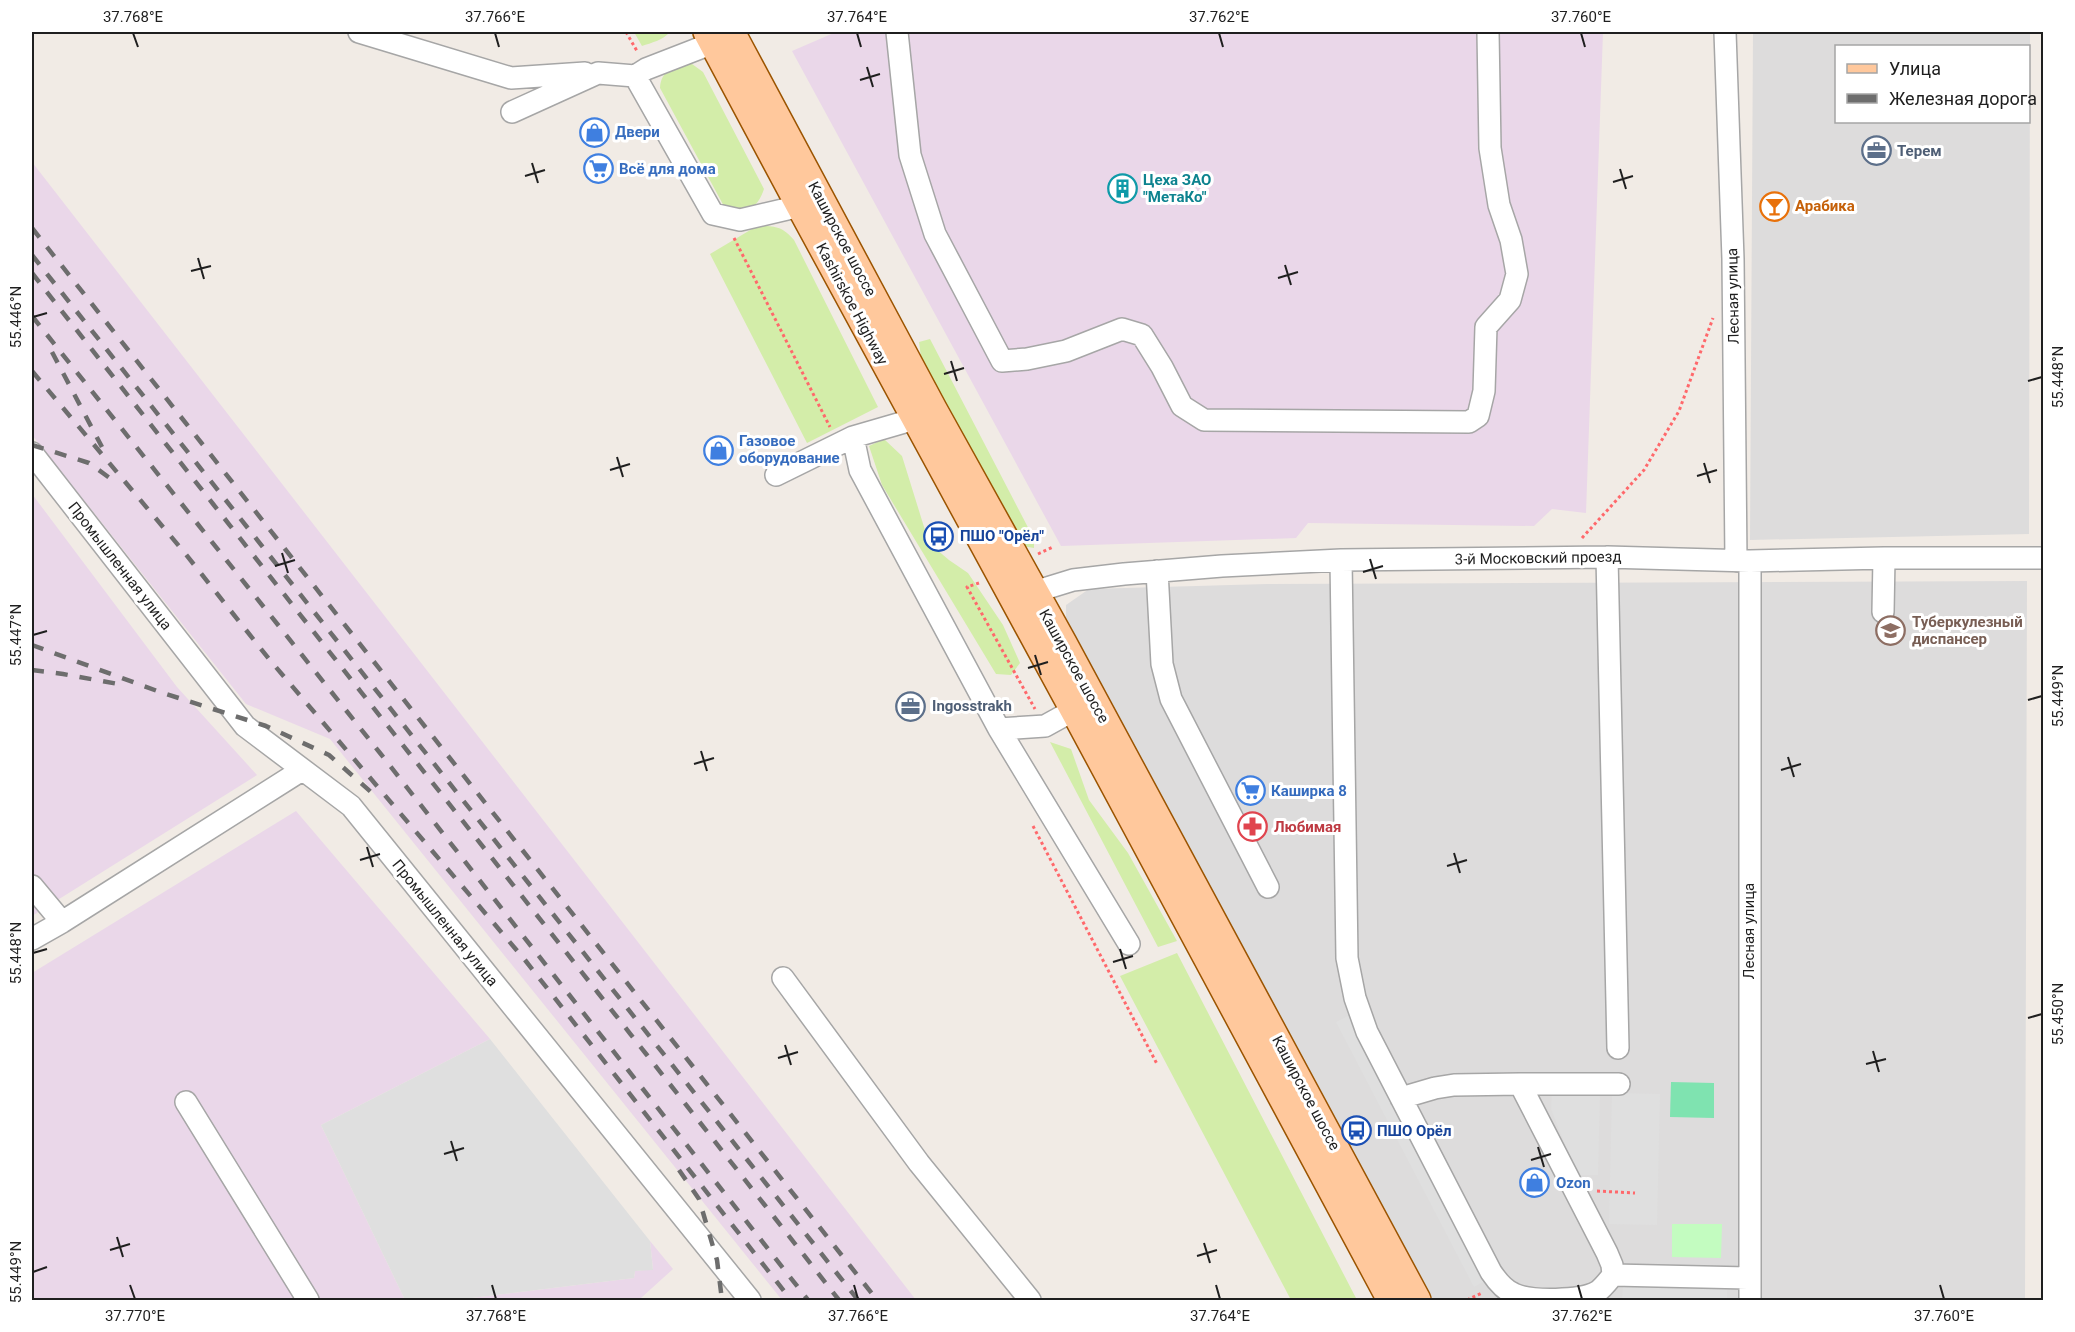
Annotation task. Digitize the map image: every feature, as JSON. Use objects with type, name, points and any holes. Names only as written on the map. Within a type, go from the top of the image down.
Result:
[{"type":"main road","name":"Kashirskoe Highway","points":[[717,35],[800,206],[1074,710]]},
{"type":"main road","name":"Каширское шоссе","points":[[717,35],[922,389],[1417,1300]]},
{"type":"main road","name":"Каширское шоссе","points":[[1074,710],[1390,1300]]},
{"type":"street","points":[[359,32],[511,78],[598,73],[635,76],[717,35]]},
{"type":"street","points":[[897,32],[910,155],[935,234],[1002,361],[1027,360],[1066,351],[1122,329],[1142,335],[1182,406],[1204,420],[1458,422],[1469,422],[1478,416],[1484,391],[1486,327],[1510,300],[1517,274],[1511,240],[1499,205],[1490,148],[1488,32]]},
{"type":"street","name":"Лесная улица","points":[[1725,32],[1743,561],[1750,1300]]},
{"type":"street","points":[[512,112],[598,73]]},
{"type":"street","points":[[635,76],[713,214],[740,220],[800,206]]},
{"type":"street","points":[[776,475],[853,437],[915,419]]},
{"type":"street","points":[[853,437],[860,470],[999,729],[1129,944]]},
{"type":"street","name":"Промышленная улица","points":[[32,453],[245,726],[351,806],[750,1300]]},
{"type":"street","points":[[1607,557],[1618,1048]]},
{"type":"street","name":"3-й Московский проезд","points":[[1034,592],[1073,580],[1156,571],[1341,560],[1607,557],[1743,561],[2043,558]]},
{"type":"street","points":[[1883,612],[1884,558]]},
{"type":"street","points":[[1341,560],[1347,958],[1355,998],[1367,1032],[1486,1264],[1503,1287],[1524,1298],[1576,1298],[1596,1292],[1613,1275],[1749,1278]]},
{"type":"street","points":[[1156,571],[1162,664],[1171,699],[1268,887]]},
{"type":"street","points":[[999,729],[1045,726],[1074,710]]},
{"type":"street","points":[[32,939],[302,770]]},
{"type":"street","points":[[32,886],[62,921]]},
{"type":"street","points":[[783,978],[919,1163],[1030,1300]]},
{"type":"street","points":[[1520,1084],[1607,1252],[1613,1275]]},
{"type":"street","points":[[1401,1098],[1454,1085],[1619,1084]]},
{"type":"street","points":[[186,1102],[308,1300]]},
{"type":"path","points":[[1563,558],[1644,470],[1679,411],[1714,313]]},
{"type":"path","points":[[988,581],[967,587],[1045,726]]},
{"type":"path","points":[[1575,1190],[1635,1193]]},
{"type":"shaded area","points":[[836,32],[1603,32],[1586,513],[1552,509],[1534,526],[1308,523],[1296,538],[1061,546],[792,51]]},
{"type":"shaded area","points":[[1753,32],[2030,32],[2030,45],[1835,45],[1835,123],[2030,123],[2029,534],[1750,540]]},
{"type":"shaded area","points":[[32,162],[916,1300],[782,1300],[330,739],[246,704],[32,435]]},
{"type":"shaded area","points":[[32,494],[177,687],[257,775],[32,916]]},
{"type":"shaded area","points":[[2027,581],[2025,1300],[1428,1300],[1066,621],[1066,605],[1089,589],[1267,584]]},
{"type":"shaded area","points":[[296,811],[490,1039],[321,1125],[405,1300],[32,1300],[32,973]]},
{"type":"shaded area","points":[[1348,1016],[1486,1280],[1474,1287],[1336,1022]]},
{"type":"shaded area","points":[[490,1039],[650,1241],[653,1270],[635,1271],[634,1278],[456,1300],[405,1300],[321,1125]]},
{"type":"shaded area","points":[[1552,1092],[1600,1093],[1598,1175],[1577,1175],[1551,1109]]},
{"type":"shaded area","points":[[1612,1093],[1660,1094],[1657,1225],[1609,1224]]},
{"type":"shaded area","points":[[650,1241],[673,1269],[641,1300],[456,1300],[634,1278],[635,1271],[653,1269]]},
{"type":"shaded area","points":[[1623,1286],[1727,1288],[1727,1300],[1622,1300]]},
{"type":"green space","points":[[634,32],[670,32],[642,46]]},
{"type":"green space","points":[[688,61],[703,72],[764,189],[758,202],[750,208],[726,210],[660,88],[666,73],[673,67]]},
{"type":"green space","points":[[757,226],[778,228],[794,240],[878,407],[807,443],[710,254]]},
{"type":"green space","points":[[930,339],[1034,539],[1034,548],[1022,546],[1001,515],[921,357],[919,342]]},
{"type":"green space","points":[[884,439],[902,456],[929,543],[968,573],[1003,625],[1020,663],[1011,675],[996,674],[882,485],[869,446]]},
{"type":"green space","points":[[1050,742],[1071,749],[1089,800],[1128,853],[1177,941],[1158,947]]},
{"type":"green space","points":[[1177,953],[1357,1300],[1291,1300],[1120,976]]},
{"type":"green space","points":[[1671,1082],[1714,1083],[1714,1118],[1670,1117]]},
{"type":"green space","points":[[1672,1224],[1722,1224],[1721,1258],[1672,1257]]},
{"type":"railway","points":[[32,228],[877,1300]]},
{"type":"railway","points":[[32,255],[858,1300]]},
{"type":"railway","points":[[32,273],[839,1300]]},
{"type":"railway","points":[[32,316],[380,753],[808,1300]]},
{"type":"railway","points":[[52,352],[102,447]]},
{"type":"railway","points":[[32,371],[184,552],[269,659],[525,960],[791,1300]]},
{"type":"railway","points":[[32,445],[89,463],[118,484]]},
{"type":"railway","points":[[32,645],[160,692],[266,726],[329,755],[379,799]]},
{"type":"railway","points":[[32,670],[124,685]]},
{"type":"railway","points":[[679,1170],[699,1199],[717,1260],[722,1300]]},
{"type":"place","name":"Двери","points":[[594,132]]},
{"type":"place","name":"Терем","points":[[1876,151]]},
{"type":"place","name":"Всё для дома","points":[[598,169]]},
{"type":"place","name":"Цеха ЗАО \"МетаКо\"","points":[[1122,189]]},
{"type":"place","name":"Арабика","points":[[1774,206]]},
{"type":"place","name":"Газовое оборудование","points":[[718,450]]},
{"type":"place","name":"ПШО \"Орёл\"","points":[[939,536]]},
{"type":"place","name":"Туберкулезный диспансер","points":[[1891,631]]},
{"type":"place","name":"Ingosstrakh","points":[[911,706]]},
{"type":"place","name":"Каширка 8","points":[[1250,791]]},
{"type":"place","name":"Любимая","points":[[1253,827]]},
{"type":"place","name":"ПШО Орёл","points":[[1356,1131]]},
{"type":"place","name":"Ozon","points":[[1535,1183]]}]
